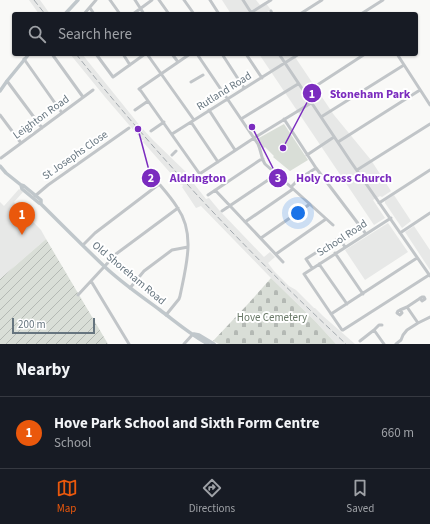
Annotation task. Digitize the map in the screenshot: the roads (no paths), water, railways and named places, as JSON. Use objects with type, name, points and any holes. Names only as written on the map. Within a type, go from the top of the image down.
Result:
[{"type":"main road","points":[[67,12],[78,0]]},
{"type":"main road","points":[[0,91],[27,56]]},
{"type":"main road","name":"Old Shoreham Road","points":[[0,166],[21,186],[24,186],[34,197],[41,200],[41,204],[105,267],[130,288],[198,339],[208,344]]},
{"type":"main road","name":"Old Shoreham Road","points":[[193,334],[199,335],[214,344]]},
{"type":"street","points":[[86,12],[96,0]]},
{"type":"street","points":[[110,0],[119,12]]},
{"type":"street","points":[[135,0],[143,12]]},
{"type":"street","points":[[135,12],[152,0]]},
{"type":"street","points":[[159,0],[168,12]]},
{"type":"street","points":[[184,0],[193,12]]},
{"type":"street","points":[[210,0],[218,12]]},
{"type":"street","points":[[243,0],[250,12]]},
{"type":"street","points":[[254,12],[271,0]]},
{"type":"street","points":[[303,12],[322,0]]},
{"type":"street","points":[[364,12],[383,0]]},
{"type":"street","points":[[90,8],[93,12]]},
{"type":"street","points":[[53,56],[83,97]]},
{"type":"street","points":[[97,56],[113,77],[143,56]]},
{"type":"street","points":[[123,56],[130,65]]},
{"type":"street","points":[[148,56],[161,73],[193,121],[218,162]]},
{"type":"street","points":[[174,56],[178,62]]},
{"type":"street","points":[[187,56],[139,89],[172,134],[178,149],[199,173],[202,173],[235,150],[311,103]]},
{"type":"street","points":[[198,56],[206,73],[227,99],[254,138],[260,148],[265,164],[310,204],[332,226]]},
{"type":"street","points":[[223,56],[244,88]]},
{"type":"street","points":[[247,56],[262,78]]},
{"type":"street","points":[[280,56],[298,84],[391,218],[400,233],[418,258],[429,276],[342,330],[331,314],[418,258]]},
{"type":"street","name":"Rutland Road","points":[[172,134],[296,56]]},
{"type":"street","points":[[305,93],[362,56]]},
{"type":"street","points":[[398,56],[429,102]]},
{"type":"street","points":[[24,60],[62,112]]},
{"type":"street","points":[[321,117],[404,65]]},
{"type":"street","points":[[191,82],[206,73]]},
{"type":"street","points":[[7,81],[42,128]]},
{"type":"street","points":[[241,119],[298,84]]},
{"type":"street","name":"Leighton Road","points":[[0,158],[93,90]]},
{"type":"street","points":[[338,142],[420,90]]},
{"type":"street","points":[[134,110],[148,101]]},
{"type":"street","points":[[209,110],[235,150]]},
{"type":"street","points":[[0,115],[21,143]]},
{"type":"street","points":[[284,119],[316,168],[366,234]]},
{"type":"street","points":[[151,131],[164,122]]},
{"type":"street","points":[[357,170],[430,124]]},
{"type":"street","name":"St Josephs Close","points":[[34,197],[57,178],[129,128]]},
{"type":"street","points":[[308,155],[334,137]]},
{"type":"street","points":[[172,155],[178,149]]},
{"type":"street","points":[[208,195],[263,159]]},
{"type":"street","points":[[245,222],[292,188],[299,179],[316,168]]},
{"type":"street","points":[[380,203],[430,170]]},
{"type":"street","points":[[222,211],[277,174]]},
{"type":"street","points":[[82,245],[95,233],[160,185],[178,208],[186,224],[188,232],[188,253],[180,296],[166,315]]},
{"type":"street","points":[[215,190],[283,262]]},
{"type":"street","points":[[261,238],[310,204]]},
{"type":"street","points":[[78,295],[116,254],[178,208]]},
{"type":"street","points":[[400,233],[430,213]]},
{"type":"street","name":"School Road","points":[[331,314],[304,274],[391,218]]},
{"type":"street","points":[[276,254],[326,219]]},
{"type":"street","points":[[312,268],[306,259],[332,242],[339,238],[345,247]]},
{"type":"street","points":[[130,288],[144,271],[172,250],[188,246]]},
{"type":"street","points":[[335,253],[363,294]]},
{"type":"street","points":[[319,264],[347,304]]},
{"type":"street","points":[[91,281],[129,344]]},
{"type":"street","points":[[400,310],[420,298]]},
{"type":"street","points":[[406,307],[418,323]]},
{"type":"street","points":[[396,344],[401,340],[407,330],[430,317]]},
{"type":"street","points":[[360,341],[379,325],[382,325]]},
{"type":"street","points":[[374,330],[384,344]]},
{"type":"street","points":[[184,344],[193,334]]},
{"type":"street","points":[[401,340],[404,344]]},
{"type":"railway","points":[[34,0],[43,12]]},
{"type":"railway","points":[[78,56],[139,130],[205,204],[274,275],[346,344]]},
{"type":"place","name":"Holy Cross Church","points":[[252,127]]},
{"type":"place","name":"Aldrington","points":[[138,129]]},
{"type":"place","name":"Stoneham Park","points":[[283,148]]},
{"type":"place","name":"Hove Park School and Sixth Form Centre","points":[[22,235]]},
{"type":"park label","name":"Hove Cemetery","points":[[272,317]]}]
